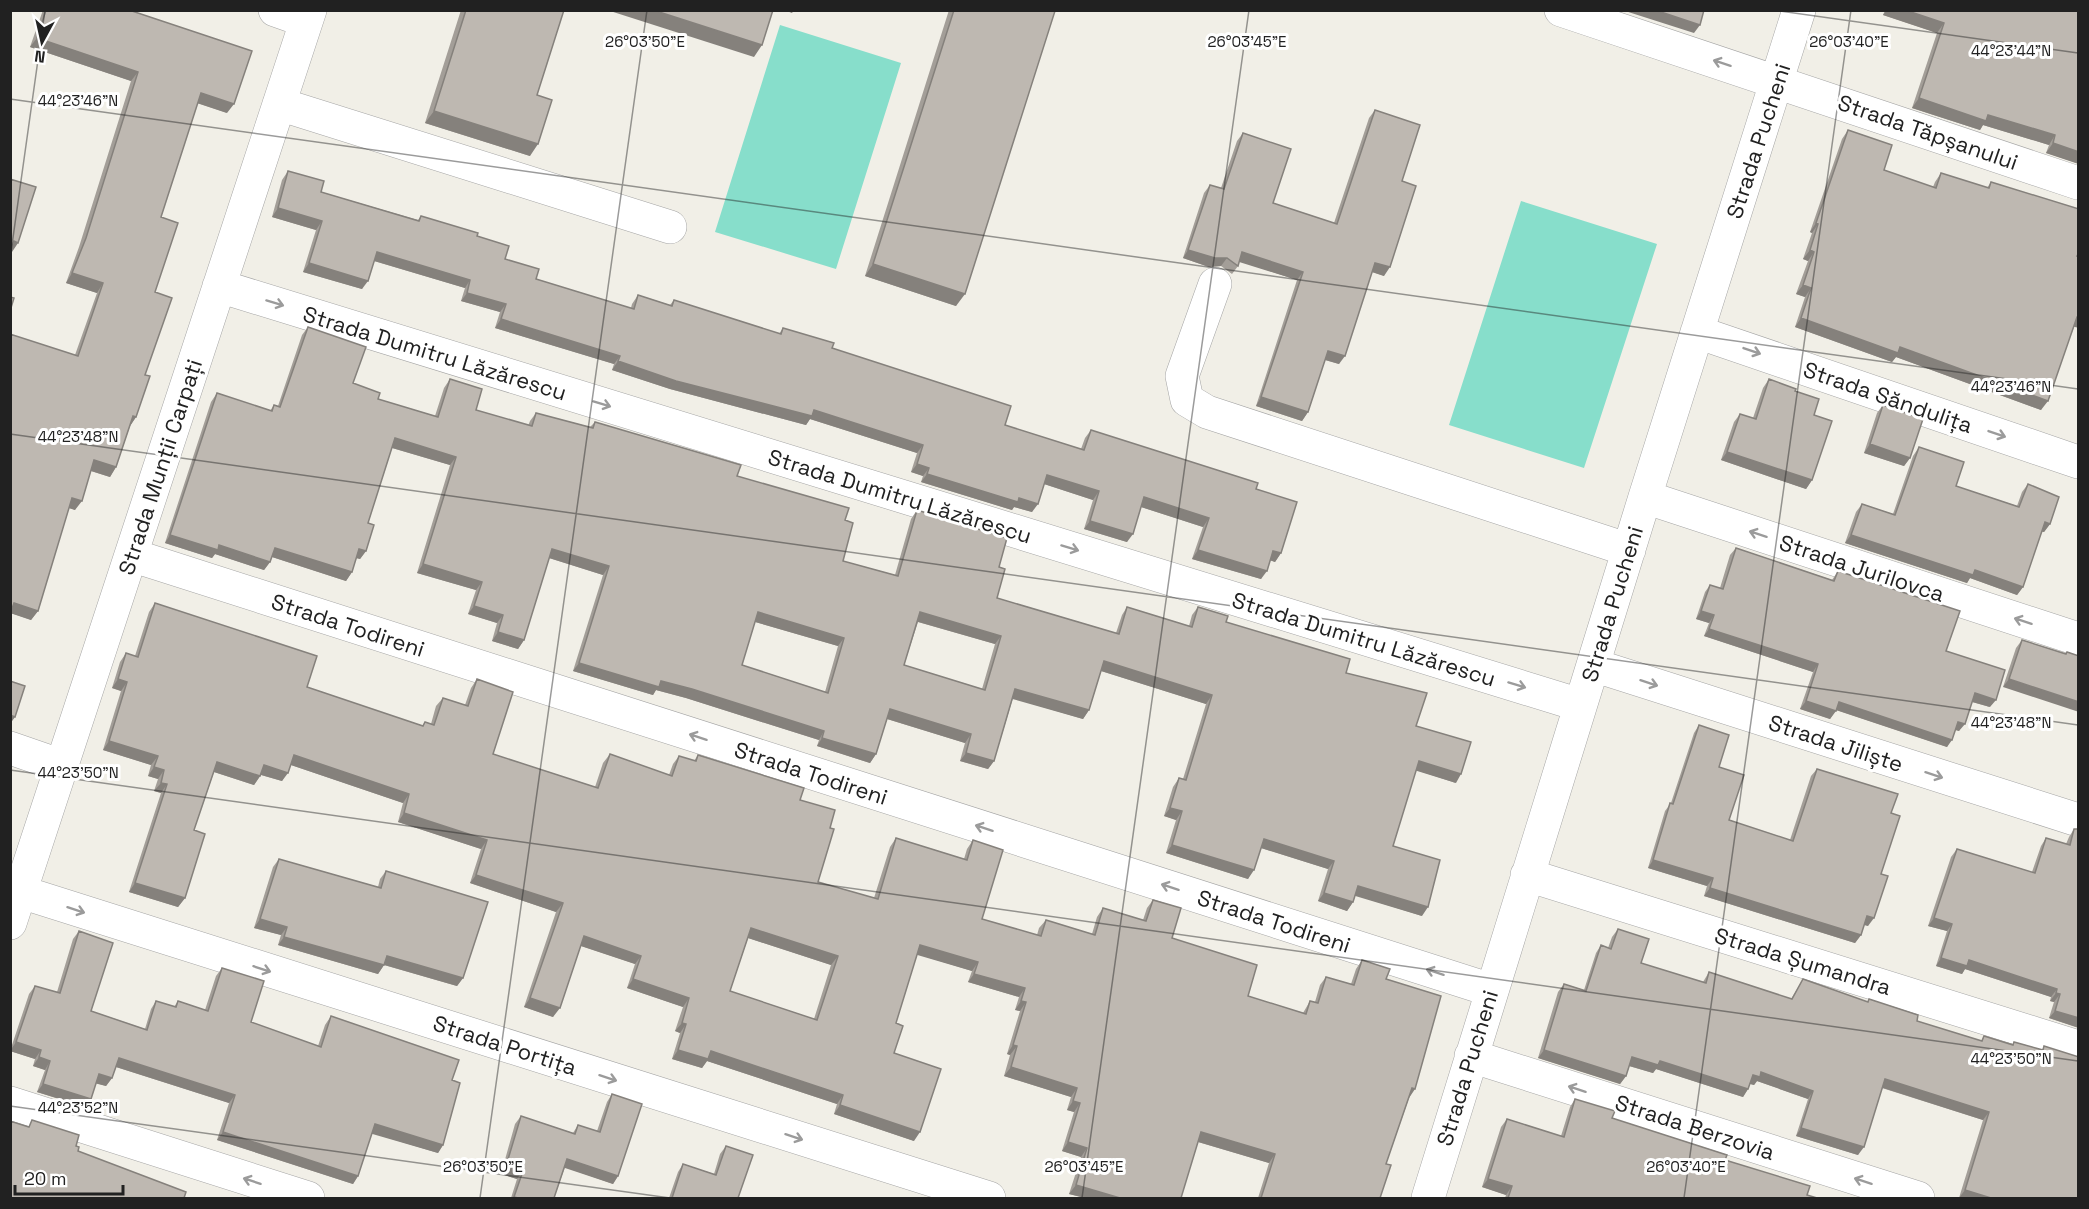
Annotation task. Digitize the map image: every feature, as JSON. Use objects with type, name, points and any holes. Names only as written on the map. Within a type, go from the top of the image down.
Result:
[{"type":"street","points":[[275,10],[308,16]]},
{"type":"street","name":"Strada Tăpșanului","points":[[1561,10],[2079,183]]},
{"type":"street","name":"Strada Pucheni","points":[[1428,1198],[1580,705],[1799,10]]},
{"type":"street","name":"Strada Munții Carpați","points":[[10,923],[308,16]]},
{"type":"street","points":[[279,104],[670,228]]},
{"type":"street","points":[[1215,284],[1182,376],[1187,400],[1207,412],[1629,550]]},
{"type":"street","name":"Strada Dumitru Lăzărescu","points":[[219,286],[1580,705]]},
{"type":"street","name":"Strada Săndulița","points":[[1697,332],[2079,462]]},
{"type":"street","name":"Strada Jurilovca","points":[[1645,497],[2079,639]]},
{"type":"street","name":"Strada Todireni","points":[[131,555],[1491,990]]},
{"type":"street","name":"Strada Jiliște","points":[[1593,665],[2079,820]]},
{"type":"street","points":[[10,748],[62,766]]},
{"type":"street","name":"Strada Șumandra","points":[[1527,876],[2079,1047]]},
{"type":"street","name":"Strada Portița","points":[[21,892],[989,1198]]},
{"type":"street","name":"Strada Berzovia","points":[[1471,1056],[1918,1198]]},
{"type":"street","points":[[10,1103],[308,1198]]},
{"type":"shaded area","points":[[780,25],[901,63],[836,269],[715,232]]},
{"type":"shaded area","points":[[1521,201],[1657,244],[1584,468],[1449,425]]},
{"type":"building","points":[[46,10],[129,10],[252,51],[234,104],[201,93],[161,217],[178,223],[155,292],[172,298],[145,375],[150,376],[136,417],[133,416],[116,467],[94,460],[82,501],[72,498],[38,611],[14,603],[10,614],[10,334],[78,356],[103,283],[72,273],[86,238],[138,72],[37,38]]},
{"type":"building","points":[[466,10],[564,10],[537,95],[552,100],[538,144],[434,111]]},
{"type":"building","points":[[653,10],[773,10],[762,45]]},
{"type":"building","points":[[954,10],[1055,11],[965,294],[873,264]]},
{"type":"building","points":[[1655,10],[1704,10],[1700,25]]},
{"type":"building","points":[[1905,10],[2079,10],[2079,152],[2053,143],[2055,135],[1988,115],[1986,121],[1919,98],[1944,23]]},
{"type":"building","points":[[1375,110],[1420,125],[1402,181],[1416,186],[1390,267],[1375,263],[1345,356],[1328,351],[1308,412],[1261,397],[1303,272],[1242,252],[1238,266],[1227,258],[1215,258],[1188,250],[1210,185],[1224,189],[1243,133],[1291,149],[1273,203],[1337,224]]},
{"type":"building","points":[[1848,130],[1892,145],[1884,170],[1936,188],[1941,173],[1989,188],[1991,182],[2079,209],[2079,252],[2077,256],[2079,256],[2079,317],[2077,317],[2048,401],[1900,347],[1898,353],[1801,318],[1811,288],[1803,285],[1814,252],[1810,250],[1818,224],[1816,223]]},
{"type":"building","points":[[288,171],[324,181],[321,192],[419,221],[421,216],[478,233],[477,236],[509,246],[505,259],[539,269],[536,279],[634,309],[638,295],[672,306],[674,300],[781,334],[783,328],[834,343],[832,348],[1011,406],[1005,425],[1084,450],[1091,430],[1258,483],[1256,489],[1297,502],[1281,553],[1273,551],[1267,571],[1198,550],[1209,518],[1144,497],[1133,534],[1090,521],[1099,491],[1047,475],[1038,504],[1019,498],[1018,502],[927,474],[929,468],[917,464],[923,445],[814,410],[812,416],[676,381],[618,361],[620,356],[501,319],[506,304],[467,293],[470,280],[377,252],[368,281],[309,263],[322,221],[278,208]]},
{"type":"building","points":[[10,179],[36,187],[18,243],[14,241],[10,252]]},
{"type":"building","points":[[10,297],[14,298],[10,311]]},
{"type":"building","points":[[308,327],[366,347],[353,383],[380,393],[378,399],[438,417],[450,379],[482,389],[476,410],[532,426],[536,413],[593,428],[595,422],[741,465],[737,476],[849,508],[845,520],[853,523],[843,561],[898,576],[917,510],[1007,538],[999,567],[1005,569],[997,598],[1119,634],[1127,607],[1192,627],[1198,607],[1228,616],[1226,622],[1350,659],[1346,673],[1427,693],[1416,726],[1471,742],[1461,774],[1419,761],[1393,846],[1440,860],[1428,907],[1358,886],[1353,902],[1324,893],[1334,861],[1264,839],[1254,870],[1172,845],[1182,811],[1170,808],[1179,778],[1186,780],[1212,695],[1104,661],[1089,710],[1015,689],[994,761],[966,753],[971,734],[890,709],[876,754],[822,738],[824,731],[692,689],[661,681],[659,687],[579,663],[609,566],[552,549],[524,640],[498,632],[503,615],[474,606],[482,582],[423,564],[456,457],[395,438],[368,523],[374,525],[366,551],[359,549],[352,572],[275,548],[270,562],[219,545],[218,550],[170,535],[217,393],[272,411],[274,405],[280,407]],"holes":[[[758,612],[844,638],[828,693],[742,665]],[[920,612],[1001,636],[985,690],[904,665]]]},
{"type":"building","points":[[1769,379],[1819,399],[1814,415],[1832,421],[1812,480],[1727,452],[1740,414],[1756,419]]},
{"type":"building","points":[[1883,405],[1923,419],[1910,458],[1870,444]]},
{"type":"building","points":[[1919,447],[1964,462],[1956,486],[2019,507],[2028,484],[2059,497],[2050,524],[2045,522],[2023,587],[1975,570],[1973,575],[1851,535],[1862,504],[1895,515]]},
{"type":"building","points":[[1736,548],[1834,581],[1838,571],[1960,611],[1946,651],[2005,670],[1996,700],[1975,693],[1965,724],[1958,722],[1952,740],[1839,702],[1836,711],[1806,701],[1818,664],[1709,629],[1714,615],[1701,611],[1710,585],[1723,589]]},
{"type":"building","points":[[155,603],[317,656],[307,687],[423,726],[425,722],[434,725],[443,698],[468,706],[477,679],[513,692],[493,754],[598,788],[610,754],[672,776],[679,756],[696,761],[698,755],[804,788],[800,800],[835,810],[830,828],[834,829],[818,882],[878,899],[896,838],[967,860],[973,840],[1003,850],[982,919],[1041,936],[1046,920],[1095,935],[1103,908],[1146,921],[1153,900],[1181,908],[1172,938],[1257,965],[1248,996],[1306,1014],[1310,1001],[1318,1003],[1326,977],[1354,985],[1362,960],[1390,969],[1386,979],[1441,996],[1415,1089],[1412,1088],[1386,1164],[1391,1165],[1380,1198],[1261,1198],[1275,1154],[1201,1132],[1181,1198],[1120,1198],[1076,1185],[1087,1148],[1068,1142],[1080,1103],[1073,1101],[1077,1088],[1011,1067],[1017,1046],[1013,1045],[1026,1002],[1021,1001],[1025,988],[974,974],[978,962],[920,945],[896,1023],[903,1026],[894,1053],[941,1069],[920,1132],[840,1105],[843,1095],[711,1051],[708,1059],[678,1050],[686,1024],[682,1023],[689,998],[633,979],[641,956],[584,936],[560,1008],[530,998],[563,903],[476,875],[487,840],[404,813],[409,794],[294,755],[288,773],[264,765],[260,776],[217,762],[194,830],[205,834],[185,898],[135,883],[167,784],[161,783],[164,770],[154,767],[158,756],[109,741],[127,682],[118,679],[126,653],[138,657]],"holes":[[[751,928],[838,956],[817,1020],[730,991]]]},
{"type":"building","points":[[2022,640],[2079,656],[2079,702],[2009,679]]},
{"type":"building","points":[[10,681],[25,686],[15,717],[10,715]]},
{"type":"building","points":[[1699,725],[1729,735],[1719,767],[1744,775],[1729,820],[1793,841],[1817,769],[1898,794],[1891,813],[1900,816],[1881,874],[1888,876],[1874,918],[1867,916],[1861,935],[1710,888],[1713,878],[1653,860],[1670,803],[1673,804]]},
{"type":"building","points":[[2074,829],[2079,829],[2079,1018],[2055,1011],[2060,994],[2056,993],[2057,989],[1969,960],[1967,966],[1941,958],[1952,924],[1934,918],[1957,849],[2035,873],[2046,838],[2070,845]]},
{"type":"building","points":[[279,859],[381,888],[386,871],[488,902],[463,978],[387,956],[384,965],[284,937],[287,927],[260,919]]},
{"type":"building","points":[[1618,929],[1649,939],[1641,963],[1706,983],[1709,972],[1792,999],[1803,979],[1868,1002],[1869,999],[1918,1015],[1917,1021],[1982,1041],[1984,1036],[2013,1045],[2014,1042],[2043,1050],[2044,1046],[2079,1057],[2079,1198],[1991,1198],[1965,1190],[1989,1112],[1885,1079],[1864,1147],[1801,1128],[1813,1091],[1761,1072],[1760,1077],[1753,1075],[1748,1089],[1660,1061],[1658,1065],[1632,1057],[1626,1076],[1544,1050],[1564,984],[1586,991],[1601,945],[1611,949]]},
{"type":"building","points":[[79,931],[113,943],[91,1011],[147,1030],[156,1001],[176,1007],[178,1001],[208,1011],[222,968],[264,981],[251,1022],[321,1047],[331,1016],[459,1060],[452,1080],[460,1083],[443,1145],[375,1124],[358,1176],[223,1132],[235,1095],[119,1058],[112,1078],[99,1074],[91,1099],[43,1084],[50,1061],[39,1057],[41,1050],[16,1042],[35,986],[60,993]]},
{"type":"building","points":[[612,1094],[642,1104],[618,1176],[567,1159],[554,1198],[514,1197],[523,1171],[506,1166],[521,1116],[575,1134],[578,1125],[600,1132]]},
{"type":"building","points":[[1575,1099],[1615,1111],[1612,1118],[1727,1155],[1725,1160],[1810,1186],[1807,1195],[1817,1198],[1508,1198],[1512,1186],[1488,1179],[1507,1119],[1564,1137]]},
{"type":"building","points":[[32,1120],[79,1135],[76,1146],[79,1147],[78,1151],[186,1192],[184,1198],[10,1198],[10,1121],[29,1127]]},
{"type":"building","points":[[726,1146],[753,1155],[738,1198],[672,1198],[683,1164],[716,1175]]}]
